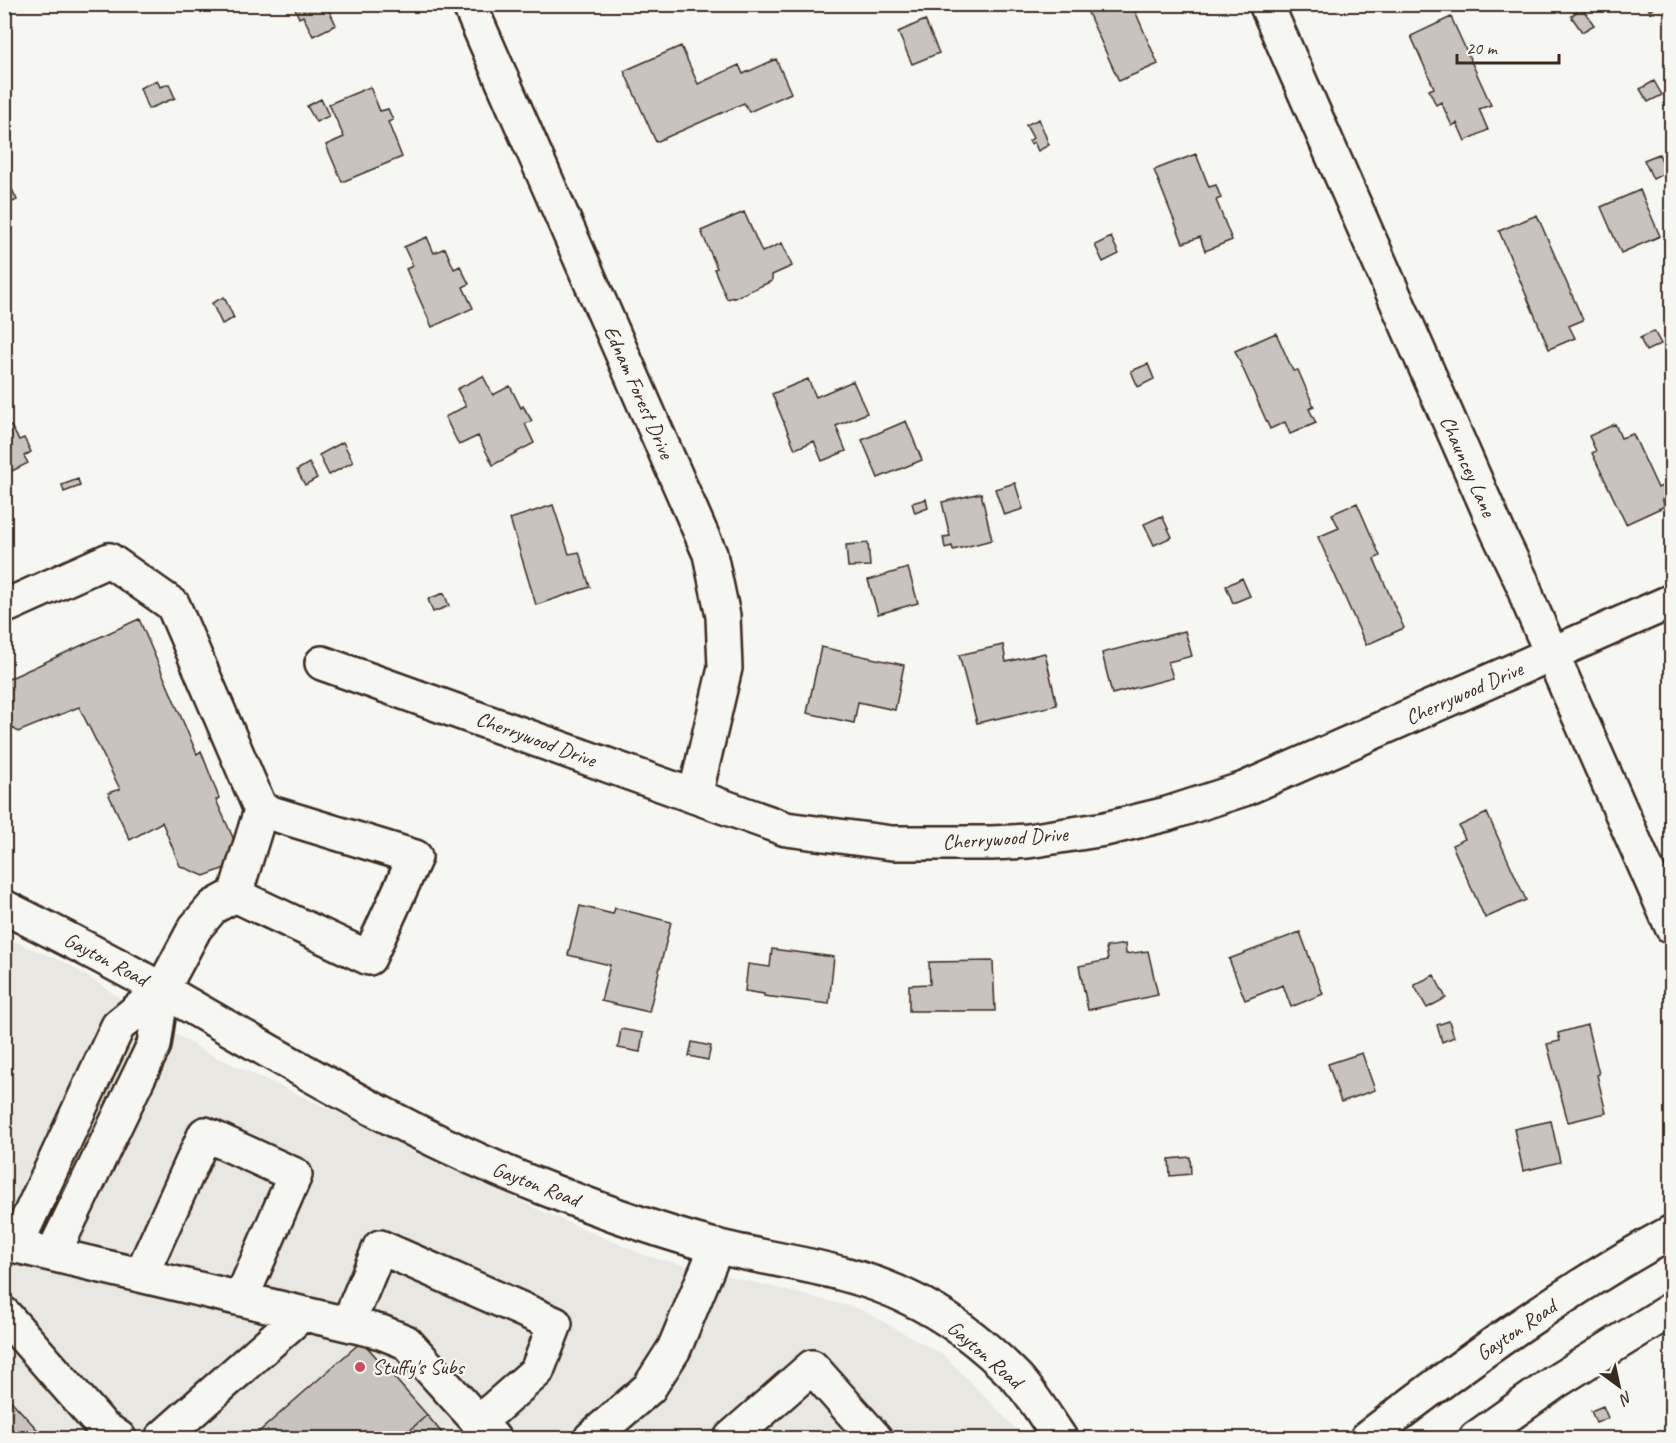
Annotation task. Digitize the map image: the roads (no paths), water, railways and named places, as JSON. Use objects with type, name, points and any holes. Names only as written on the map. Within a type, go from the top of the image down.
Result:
[{"type":"street","name":"Ednam Forest Drive","points":[[469,4],[710,554],[723,616],[725,668],[695,796]]},
{"type":"street","name":"Chauncey Lane","points":[[1266,4],[1493,521],[1522,582],[1551,655],[1671,927]]},
{"type":"street","points":[[4,607],[109,560],[173,605],[261,810],[235,895],[213,907],[195,928],[162,990],[154,1045],[53,1254]]},
{"type":"street","name":"Cherrywood Drive","points":[[322,663],[786,829],[892,843],[1016,842],[1105,829],[1167,814],[1244,789],[1671,601]]},
{"type":"street","points":[[235,895],[369,958],[416,857],[261,810]]},
{"type":"street","name":"Gayton Road","points":[[4,906],[162,990],[359,1103],[422,1135],[544,1188],[664,1232],[821,1269],[876,1284],[908,1297],[948,1321],[990,1352],[1020,1381],[1060,1438]]},
{"type":"street","points":[[162,990],[118,1026],[10,1244],[381,1332],[406,1342],[486,1430],[537,1371],[555,1324],[380,1247],[348,1324]]},
{"type":"street","points":[[141,1275],[205,1134],[295,1175],[241,1299]]},
{"type":"street","name":"Gayton Road","points":[[1367,1438],[1432,1388],[1535,1315],[1671,1232]]},
{"type":"street","points":[[591,1438],[649,1388],[674,1349],[717,1246]]},
{"type":"street","points":[[1476,1438],[1555,1382],[1671,1309]]},
{"type":"street","points":[[4,1314],[102,1427],[119,1438]]},
{"type":"street","points":[[162,1438],[302,1314]]},
{"type":"street","points":[[731,1438],[812,1367],[875,1438]]},
{"type":"place","name":"Stuffy's Subs","points":[[360,1367]]}]
